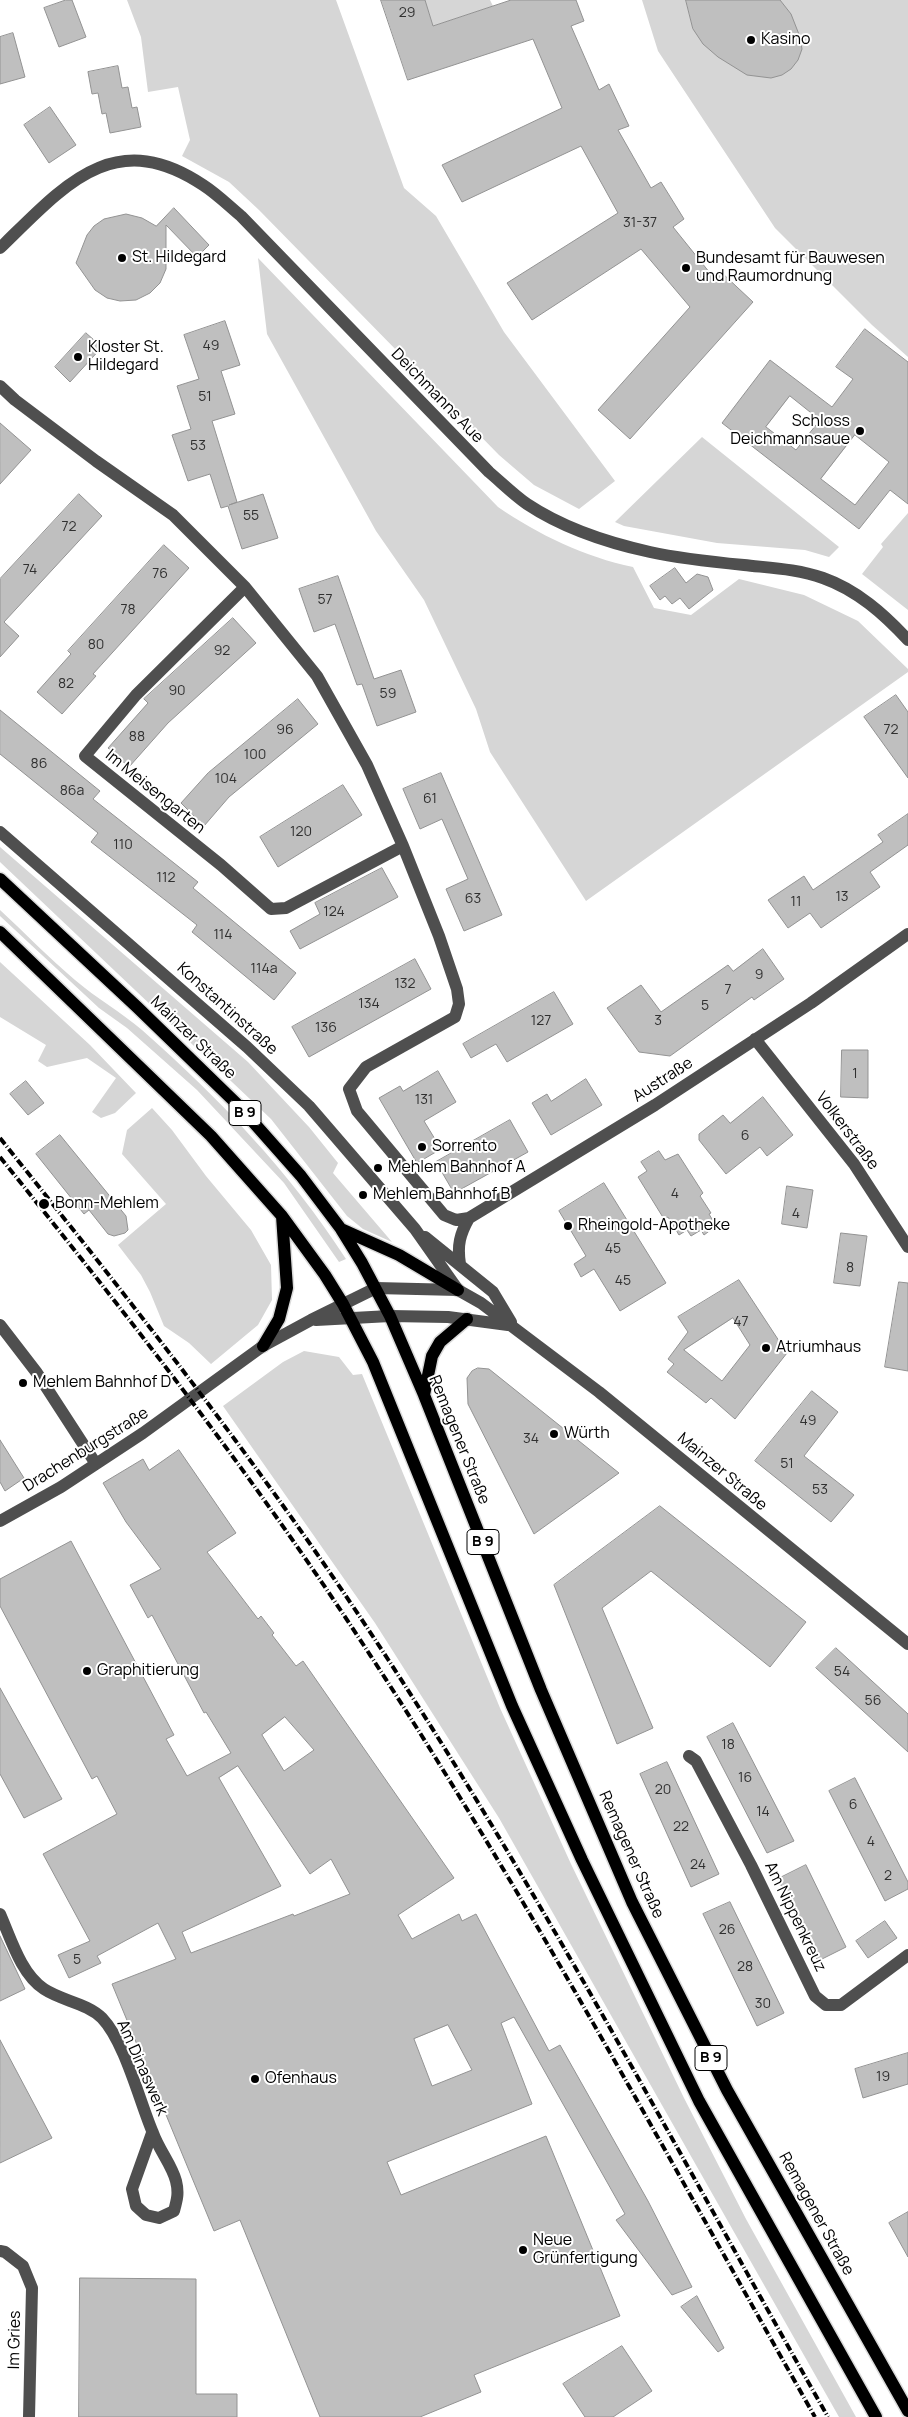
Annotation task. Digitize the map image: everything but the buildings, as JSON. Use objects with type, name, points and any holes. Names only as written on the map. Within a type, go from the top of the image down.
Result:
[{"type":"main road","name":"Mainzer Straße","points":[[0,879],[137,1006],[239,1106],[301,1176],[341,1229],[376,1288]]},
{"type":"main road","name":"B 9","points":[[0,932],[211,1136],[282,1216],[325,1275],[343,1304],[373,1362],[512,1706],[582,1860],[699,2101],[876,2417]]},
{"type":"main road","points":[[263,1346],[279,1319],[287,1288],[282,1216]]},
{"type":"main road","points":[[341,1229],[399,1256],[458,1290]]},
{"type":"main road","name":"Remagener Straße","points":[[376,1288],[424,1395],[542,1690],[632,1902],[727,2090],[908,2411]]},
{"type":"main road","points":[[424,1395],[432,1356],[440,1342],[467,1319]]},
{"type":"street","name":"Deichmanns Aue","points":[[0,248],[51,199],[82,174],[120,160],[148,160],[182,172],[204,186],[242,216],[489,472],[526,504],[556,521],[592,535],[649,552],[700,561],[793,570],[823,578],[851,591],[886,617],[908,640]]},
{"type":"street","points":[[0,386],[14,400],[173,515],[245,587],[317,676],[367,765],[403,846],[439,936],[457,989],[459,1004],[455,1018],[366,1067],[349,1088],[357,1112],[444,1215],[456,1220],[469,1218]]},
{"type":"street","name":"Im Meisengarten","points":[[245,587],[136,695],[84,756],[220,865],[271,909],[286,908],[403,846]]},
{"type":"street","name":"Konstantinstraße","points":[[0,832],[247,1047],[309,1106],[415,1229],[458,1290]]},
{"type":"street","name":"Austraße","points":[[469,1218],[655,1105],[755,1040],[908,934]]},
{"type":"street","name":"Volkerstraße","points":[[755,1040],[854,1164],[908,1247]]},
{"type":"street","points":[[460,1264],[458,1249],[460,1234],[469,1218]]},
{"type":"street","name":"Konstantinstraße","points":[[415,1229],[460,1264]]},
{"type":"street","name":"Mainzer Straße","points":[[460,1264],[493,1292],[512,1326]]},
{"type":"street","points":[[343,1304],[376,1288],[458,1290]]},
{"type":"street","name":"Mainzer Straße","points":[[458,1290],[512,1326],[599,1392],[908,1644]]},
{"type":"street","name":"Drachenburgstraße","points":[[0,1522],[61,1487],[164,1420],[263,1346],[343,1304]]},
{"type":"street","name":"Mainzer Straße","points":[[351,1319],[390,1316],[467,1319],[512,1326]]},
{"type":"street","name":"Drachenburgstraße","points":[[311,1320],[351,1319]]},
{"type":"street","points":[[0,1325],[37,1373],[96,1464]]},
{"type":"street","name":"Am Nippenkreuz","points":[[689,1756],[696,1762],[751,1865],[815,1996],[826,2005],[841,2005],[908,1955]]},
{"type":"street","name":"Am Dinaswerk","points":[[0,1914],[33,1980],[45,1990],[90,2010],[102,2018],[112,2033],[142,2102],[152,2133],[176,2179],[179,2194],[174,2211],[159,2218],[146,2215],[136,2206],[132,2189],[152,2133]]},
{"type":"street","name":"Im Gries","points":[[0,2251],[5,2252],[23,2266],[32,2288],[29,2417]]},
{"type":"shaded area","points":[[127,0],[336,0],[404,188],[436,216],[504,332],[615,481],[579,509],[534,485],[499,455],[259,210],[229,182],[182,156],[190,140],[178,87],[148,92],[141,37]]},
{"type":"shaded area","points":[[425,0],[490,0],[493,6],[433,26]]},
{"type":"shaded area","points":[[642,0],[908,0],[908,357],[872,325],[775,228],[658,51]]},
{"type":"shaded area","points":[[258,258],[498,507],[530,527],[563,544],[615,563],[633,567],[654,608],[691,615],[739,579],[804,595],[858,621],[908,669],[908,672],[586,901],[490,752],[476,709],[424,600],[376,531],[267,334]]},
{"type":"shaded area","points":[[702,437],[839,547],[829,557],[805,550],[717,543],[624,526],[615,522]]},
{"type":"shaded area","points":[[908,513],[908,610],[862,574],[883,547],[881,544]]},
{"type":"shaded area","points":[[0,847],[248,1062],[309,1127],[338,1163],[333,1173],[392,1242],[363,1229],[347,1216],[271,1119],[0,862]]},
{"type":"shaded area","points":[[0,910],[75,980],[142,1030],[226,1110],[277,1166],[346,1259],[339,1262],[284,1183],[197,1090],[127,1028],[99,1008],[0,916]]},
{"type":"shaded area","points":[[0,962],[90,1045],[136,1093],[115,1113],[101,1118],[92,1112],[116,1078],[87,1058],[47,1067],[38,1061],[46,1045],[0,1017]]},
{"type":"shaded area","points":[[152,1108],[172,1130],[206,1176],[251,1230],[271,1265],[272,1300],[258,1325],[211,1364],[189,1343],[164,1326],[141,1275],[118,1245],[166,1204],[122,1154],[127,1130]]},
{"type":"shaded area","points":[[304,1351],[339,1357],[353,1375],[362,1374],[500,1708],[571,1864],[684,2098],[746,2219],[856,2417],[839,2417],[499,1818],[375,1623],[223,1406],[283,1362]]},
{"type":"railway","points":[[0,1138],[190,1379],[281,1503],[368,1629],[430,1725],[548,1920],[828,2417]]},
{"type":"railway","points":[[0,1157],[185,1392],[273,1512],[357,1635],[418,1730],[536,1924],[815,2417]]},
{"type":"place","name":"Kasino","points":[[751,40]]},
{"type":"place","name":"St. Hildegard","points":[[122,258]]},
{"type":"place","name":"Bundesamt für Bauwesen und Raumordnung","points":[[686,268]]},
{"type":"place","name":"Kloster St. Hildegard","points":[[78,357]]},
{"type":"place","name":"Schloss Deichmannsaue","points":[[860,431]]},
{"type":"place","name":"Sorrento","points":[[422,1147]]},
{"type":"place","name":"Mehlem Bahnhof A","points":[[378,1168]]},
{"type":"place","name":"Mehlem Bahnhof B","points":[[363,1195]]},
{"type":"place","name":"Bonn-Mehlem","points":[[44,1204]]},
{"type":"place","name":"Rheingold-Apotheke","points":[[568,1226]]},
{"type":"place","name":"Atriumhaus","points":[[766,1348]]},
{"type":"place","name":"Mehlem Bahnhof D","points":[[23,1383]]},
{"type":"place","name":"Würth","points":[[554,1434]]},
{"type":"place","name":"Graphitierung","points":[[87,1671]]},
{"type":"place","name":"Ofenhaus","points":[[255,2079]]},
{"type":"place","name":"Neue Grünfertigung","points":[[523,2250]]}]
